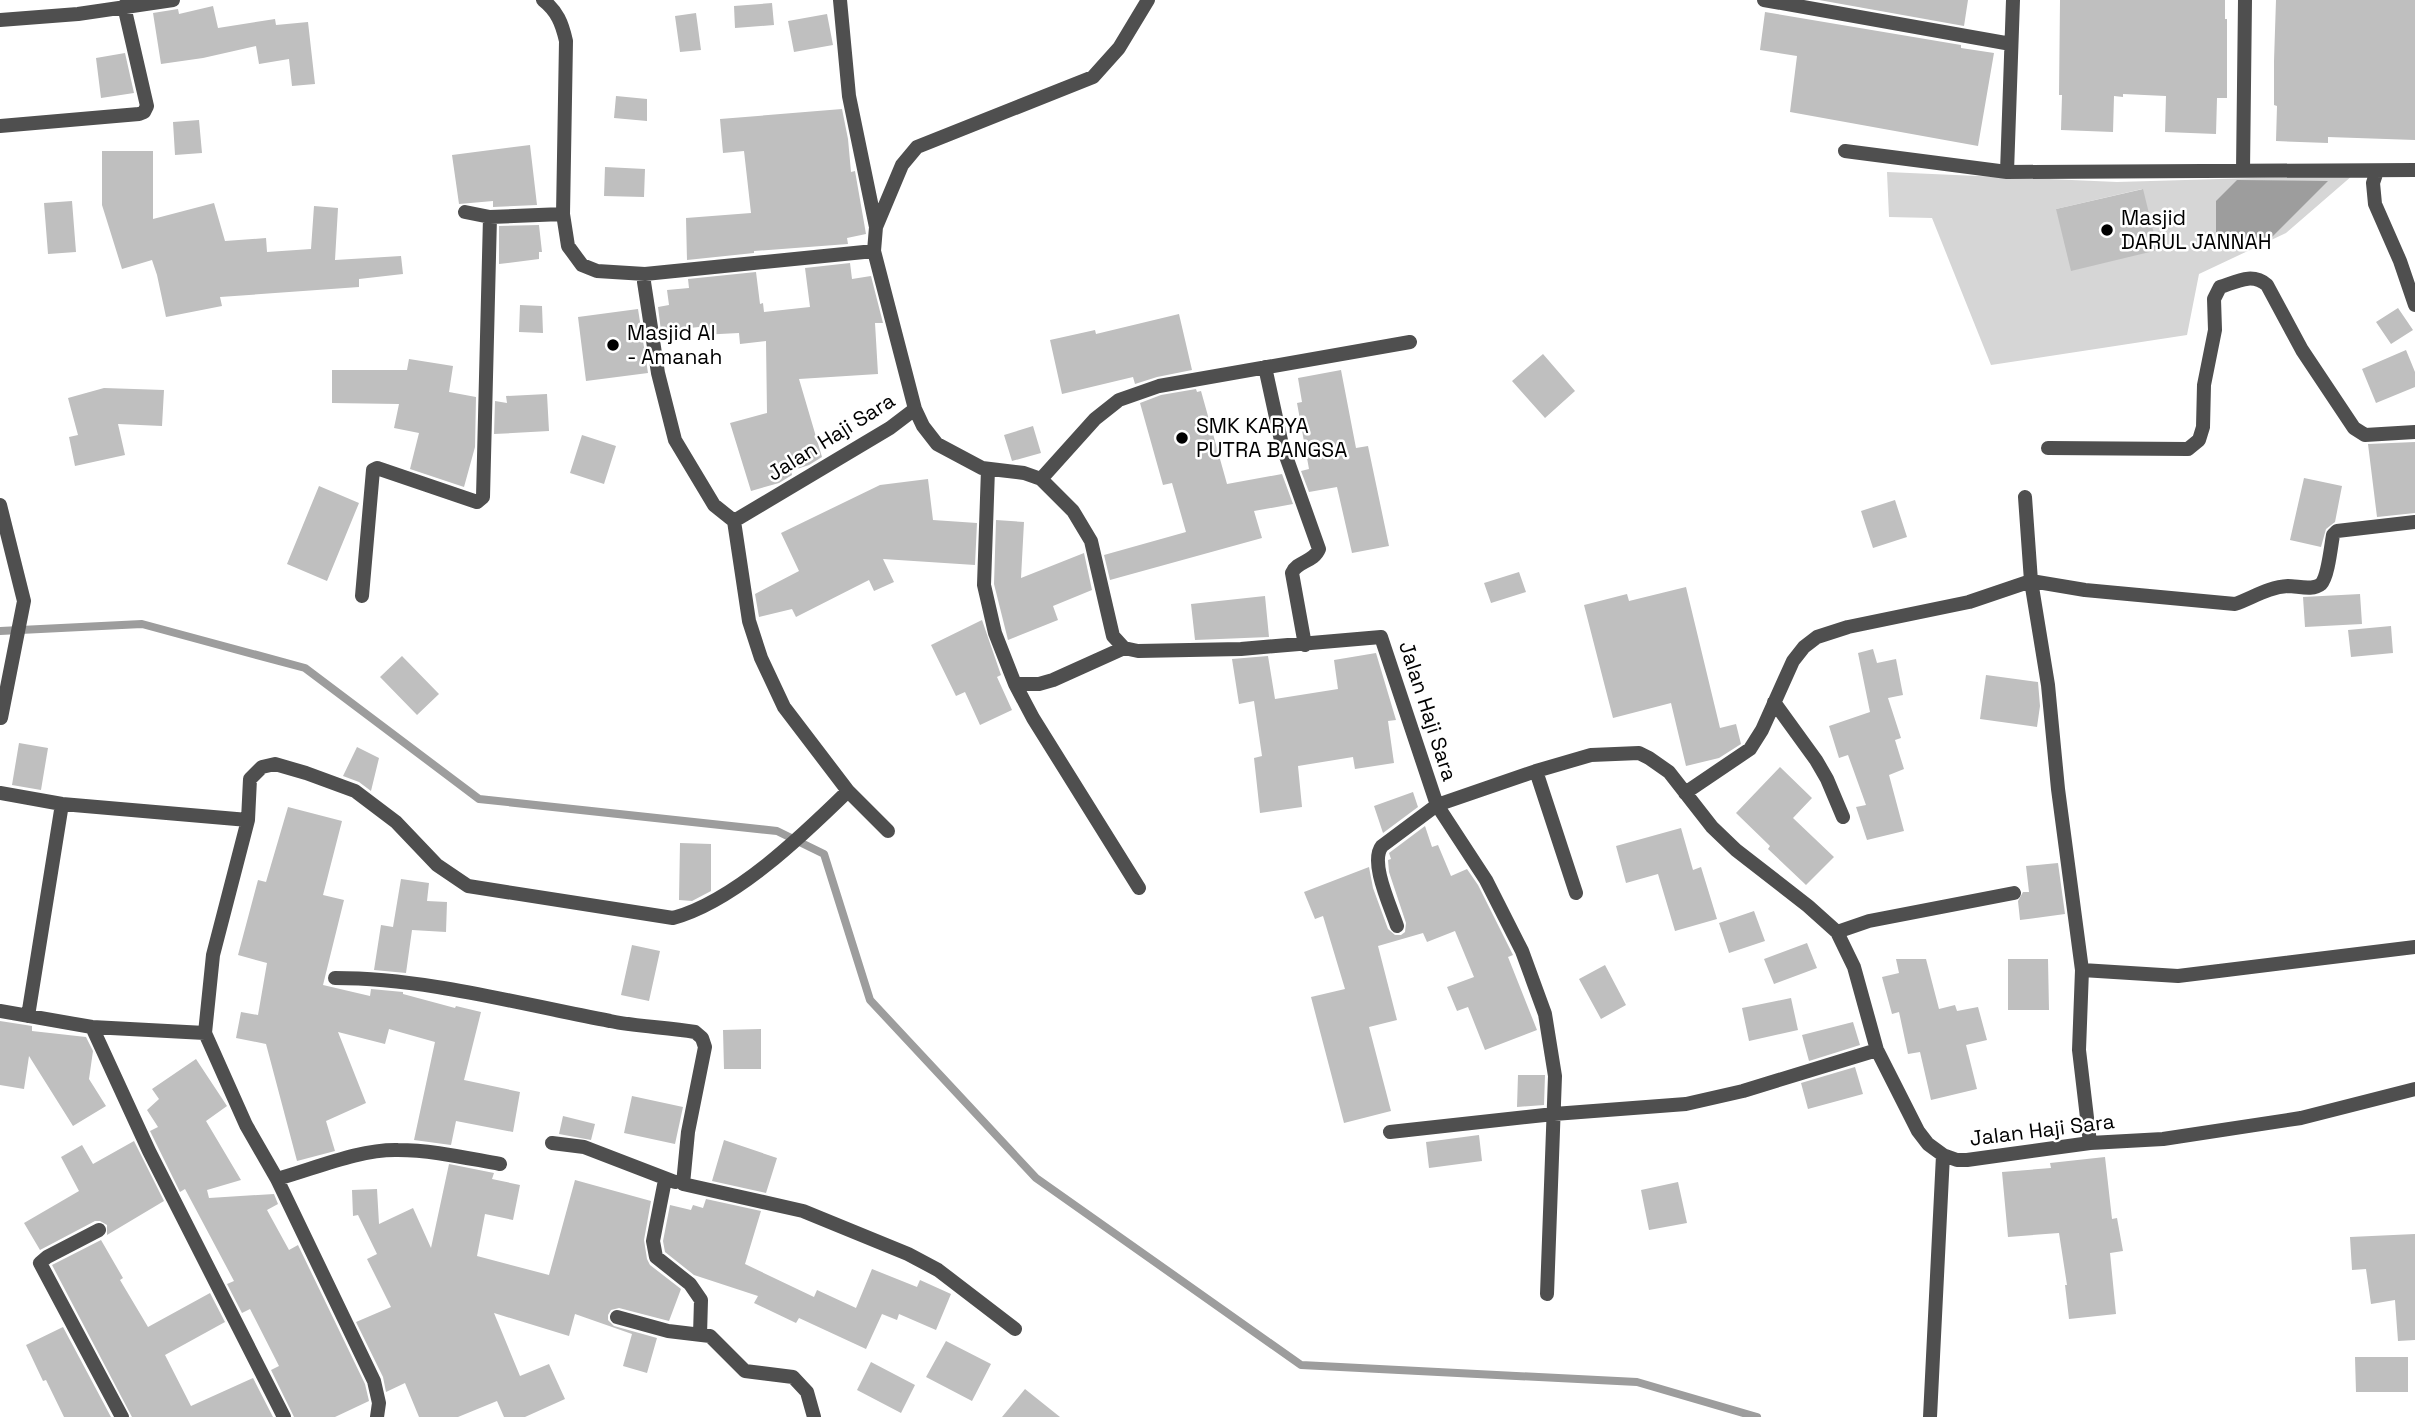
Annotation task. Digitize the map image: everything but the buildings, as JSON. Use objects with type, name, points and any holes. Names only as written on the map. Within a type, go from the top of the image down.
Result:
[{"type":"street","points":[[0,20],[78,14],[173,0]]},
{"type":"street","points":[[543,0],[553,7],[562,23],[566,41],[563,214],[568,246],[582,265],[597,271],[645,274],[874,251]]},
{"type":"street","points":[[840,0],[849,96],[876,227],[874,251],[915,409]]},
{"type":"street","points":[[876,227],[902,165],[917,147],[1093,77],[1119,48],[1148,0]]},
{"type":"street","points":[[1764,0],[2011,44]]},
{"type":"street","points":[[2007,172],[2013,0]]},
{"type":"street","points":[[2243,171],[2245,0]]},
{"type":"street","points":[[0,126],[144,111],[146,106],[124,6]]},
{"type":"street","points":[[1845,150],[2007,172],[2415,170]]},
{"type":"street","points":[[2377,171],[2373,183],[2375,204],[2415,304]]},
{"type":"street","points":[[465,212],[489,217],[563,214]]},
{"type":"street","points":[[362,596],[373,470],[377,468],[477,502],[483,497],[489,217]]},
{"type":"street","points":[[645,274],[658,373],[675,440],[714,505],[734,521],[749,621],[761,658],[784,707],[848,790],[888,831]]},
{"type":"street","points":[[2048,448],[2188,449],[2199,440],[2203,427],[2204,385],[2215,330],[2214,299],[2220,287],[2252,277],[2267,285],[2302,350],[2354,428],[2365,435],[2415,432]]},
{"type":"street","points":[[1015,684],[1039,684],[1053,680],[1124,648],[1114,636],[1091,541],[1073,511],[1041,479],[1095,419],[1119,400],[1159,386],[1410,342]]},
{"type":"street","points":[[1265,367],[1282,444],[1319,549],[1314,557],[1295,566],[1292,573],[1305,645]]},
{"type":"street","name":"Jalan Haji Sara","points":[[734,521],[841,458],[915,409],[923,426],[937,444],[971,464],[1024,473],[1041,479]]},
{"type":"street","points":[[988,469],[984,585],[995,633],[1015,684],[1033,718],[1139,888]]},
{"type":"street","points":[[2025,497],[2031,581],[2048,685],[2058,789],[2082,970],[2079,1050],[2090,1143]]},
{"type":"street","points":[[0,505],[24,601],[1,718]]},
{"type":"street","points":[[1685,793],[1749,749],[1762,730],[1793,661],[1804,647],[1817,637],[1848,627],[1969,602],[2031,581],[2085,590],[2235,604],[2285,586],[2313,588],[2320,585],[2325,578],[2333,535],[2337,531],[2415,522]]},
{"type":"street","name":"Jalan Haji Sara","points":[[1124,648],[1138,651],[1186,651],[1305,645],[1381,636],[1437,805],[1591,755],[1639,753],[1669,772],[1712,827],[1737,850],[1837,932],[1854,967],[1877,1050],[1918,1131],[1928,1144],[1943,1155],[1957,1160],[2090,1143],[2163,1139],[2301,1118],[2415,1089]]},
{"type":"street","points":[[1774,702],[1827,779],[1843,817]]},
{"type":"street","points":[[377,1417],[379,1403],[374,1381],[277,1180],[246,1125],[205,1033],[213,955],[248,820],[250,779],[261,767],[275,764],[355,791],[396,822],[438,865],[468,886],[673,918],[704,907],[784,851],[848,790]]},
{"type":"street","points":[[1536,771],[1576,893]]},
{"type":"street","points":[[0,793],[62,804],[248,820]]},
{"type":"street","points":[[28,1016],[62,804]]},
{"type":"street","points":[[1397,926],[1377,867],[1377,852],[1437,805],[1486,880],[1522,951],[1545,1014],[1555,1076],[1547,1294]]},
{"type":"street","points":[[1837,932],[1869,921],[2014,893]]},
{"type":"street","points":[[2082,970],[2178,976],[2415,947]]},
{"type":"street","points":[[335,978],[375,978],[615,1022],[695,1032],[702,1038],[705,1047],[688,1132],[683,1184]]},
{"type":"street","points":[[0,1011],[92,1027],[205,1033]]},
{"type":"street","points":[[92,1027],[149,1151],[284,1417]]},
{"type":"street","points":[[1390,1132],[1554,1114],[1686,1104],[1743,1091],[1877,1050]]},
{"type":"street","points":[[552,1143],[584,1147],[665,1181],[803,1211],[938,1269],[1015,1329]]},
{"type":"street","points":[[277,1180],[369,1153],[396,1149],[425,1151],[500,1164]]},
{"type":"street","points":[[1930,1417],[1943,1155]]},
{"type":"street","points":[[665,1181],[653,1241],[656,1257],[690,1284],[701,1300],[700,1335]]},
{"type":"street","points":[[99,1230],[40,1263],[122,1417]]},
{"type":"street","points":[[617,1317],[668,1331],[710,1336],[719,1342],[745,1371],[793,1377],[807,1392],[814,1417]]},
{"type":"shaded area","points":[[1887,172],[2117,182],[2353,175],[2286,233],[2199,274],[2187,335],[1991,365],[1932,218],[1889,217]],"holes":[[[2142,189],[2158,250],[2056,209]]]},
{"type":"shaded area","points":[[2237,180],[2328,181],[2270,239],[2223,247],[2216,233],[2216,201]]},
{"type":"waterway","points":[[0,631],[142,624],[305,668],[479,799],[777,831],[824,854],[870,1000],[1036,1178],[1301,1365],[1637,1382],[1757,1417]]},
{"type":"place","name":"Masjid DARUL JANNAH","points":[[2107,230]]},
{"type":"place","name":"Masjid Al - Amanah","points":[[613,345]]},
{"type":"place","name":"SMK KARYA PUTRA BANGSA","points":[[1182,438]]}]
